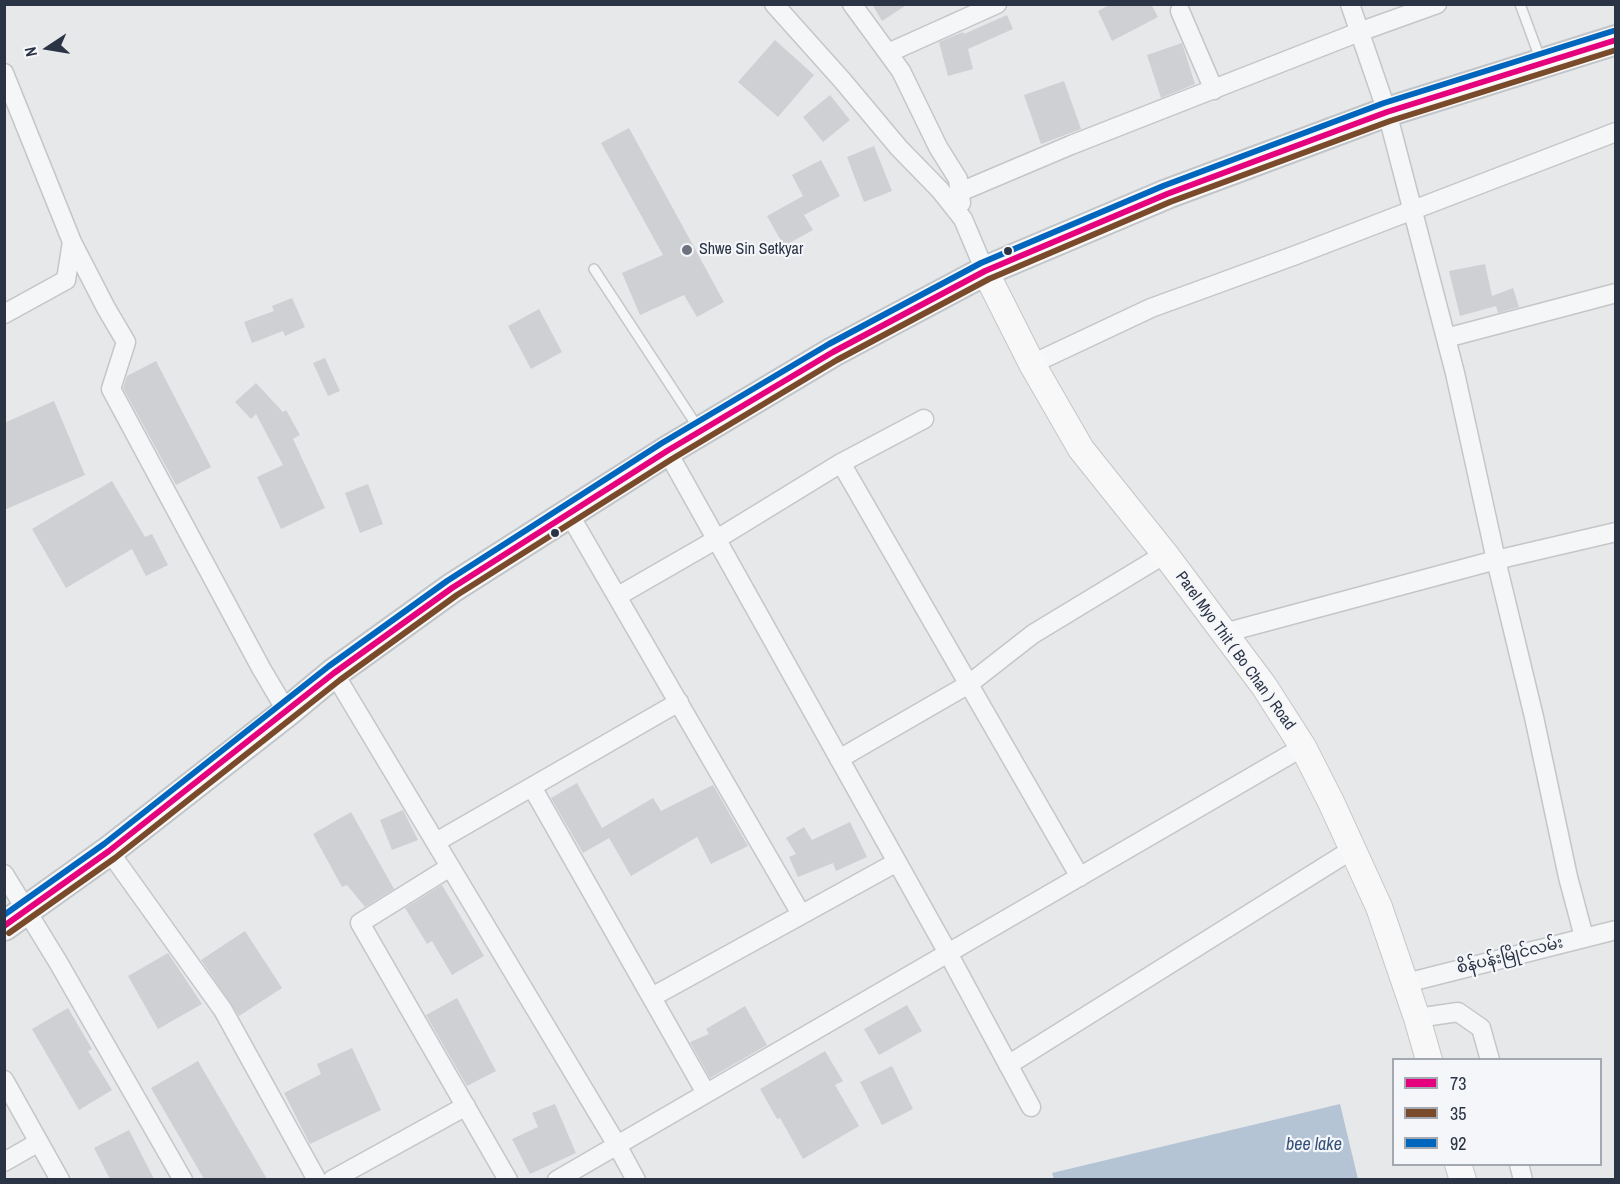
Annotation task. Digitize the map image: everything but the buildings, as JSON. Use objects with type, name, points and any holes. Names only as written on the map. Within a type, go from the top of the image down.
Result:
[{"type":"main road","points":[[16,919],[109,851],[334,673],[452,588],[568,512],[832,352],[985,272],[1167,194],[1387,112],[1616,40]]},
{"type":"street","points":[[774,4],[842,80],[898,148],[940,190],[963,219],[985,272]]},
{"type":"street","points":[[852,4],[900,70],[938,147],[958,179],[963,219]]},
{"type":"street","points":[[888,54],[997,4]]},
{"type":"street","points":[[1350,4],[1387,112],[1446,338],[1534,717],[1568,877],[1584,937]]},
{"type":"street","points":[[960,192],[1071,145],[1359,32],[1437,4]]},
{"type":"street","points":[[1180,11],[1214,90]]},
{"type":"street","points":[[4,73],[72,242],[105,308],[126,342],[111,389],[287,712]]},
{"type":"street","points":[[1032,364],[1151,308],[1616,132]]},
{"type":"street","points":[[4,314],[66,280],[72,242]]},
{"type":"street","name":"Parel Myo Thit ( Bo Chan ) Road","points":[[985,272],[1032,364],[1081,449],[1165,554],[1264,686],[1303,747],[1379,907],[1406,983],[1429,1058]]},
{"type":"street","points":[[1446,338],[1616,292]]},
{"type":"street","points":[[618,596],[841,463],[924,419]]},
{"type":"street","points":[[667,451],[948,953],[1031,1107]]},
{"type":"street","points":[[841,463],[1080,877]]},
{"type":"street","points":[[568,512],[801,914]]},
{"type":"street","points":[[1224,633],[1496,560],[1616,532]]},
{"type":"street","points":[[839,759],[969,684],[1033,634],[1165,554]]},
{"type":"street","points":[[334,673],[636,1179]]},
{"type":"street","points":[[436,842],[679,702]]},
{"type":"street","points":[[557,1179],[1303,747]]},
{"type":"street","points":[[532,787],[706,1093]]},
{"type":"street","points":[[1008,1065],[1353,849]]},
{"type":"street","points":[[109,851],[223,1010],[317,1179]]},
{"type":"street","points":[[651,997],[897,862]]},
{"type":"street","points":[[450,867],[360,923],[508,1179]]},
{"type":"street","points":[[4,874],[16,919],[183,1179]]},
{"type":"street","name":"စိန်ပန်းမြိုင်လမ်း","points":[[1406,983],[1616,930]]},
{"type":"street","points":[[1417,1018],[1458,1012],[1480,1028],[1490,1058]]},
{"type":"street","points":[[4,1080],[60,1179]]},
{"type":"street","points":[[332,1179],[466,1106]]},
{"type":"street","points":[[4,1162],[39,1142]]},
{"type":"lane","points":[[1520,4],[1542,62]]},
{"type":"lane","points":[[594,269],[701,430]]},
{"type":"water","name":"bee lake","points":[[1340,1104],[1358,1179],[1054,1179],[1052,1173]]},
{"type":"transit line","name":"92","points":[[4,915],[104,844],[329,666],[447,581],[662,443],[829,344],[981,263],[1163,186],[1384,103],[1613,31]]},
{"type":"transit line","name":"73","points":[[4,926],[109,851],[334,673],[452,588],[667,451],[833,352],[985,271],[1167,194],[1387,112],[1616,40]]},
{"type":"transit line","name":"35","points":[[9,933],[115,858],[340,680],[457,595],[672,459],[837,360],[989,279],[1170,202],[1390,121],[1616,50]]},
{"type":"place","name":"Shwe Sin Setkyar","points":[[687,250]]}]
